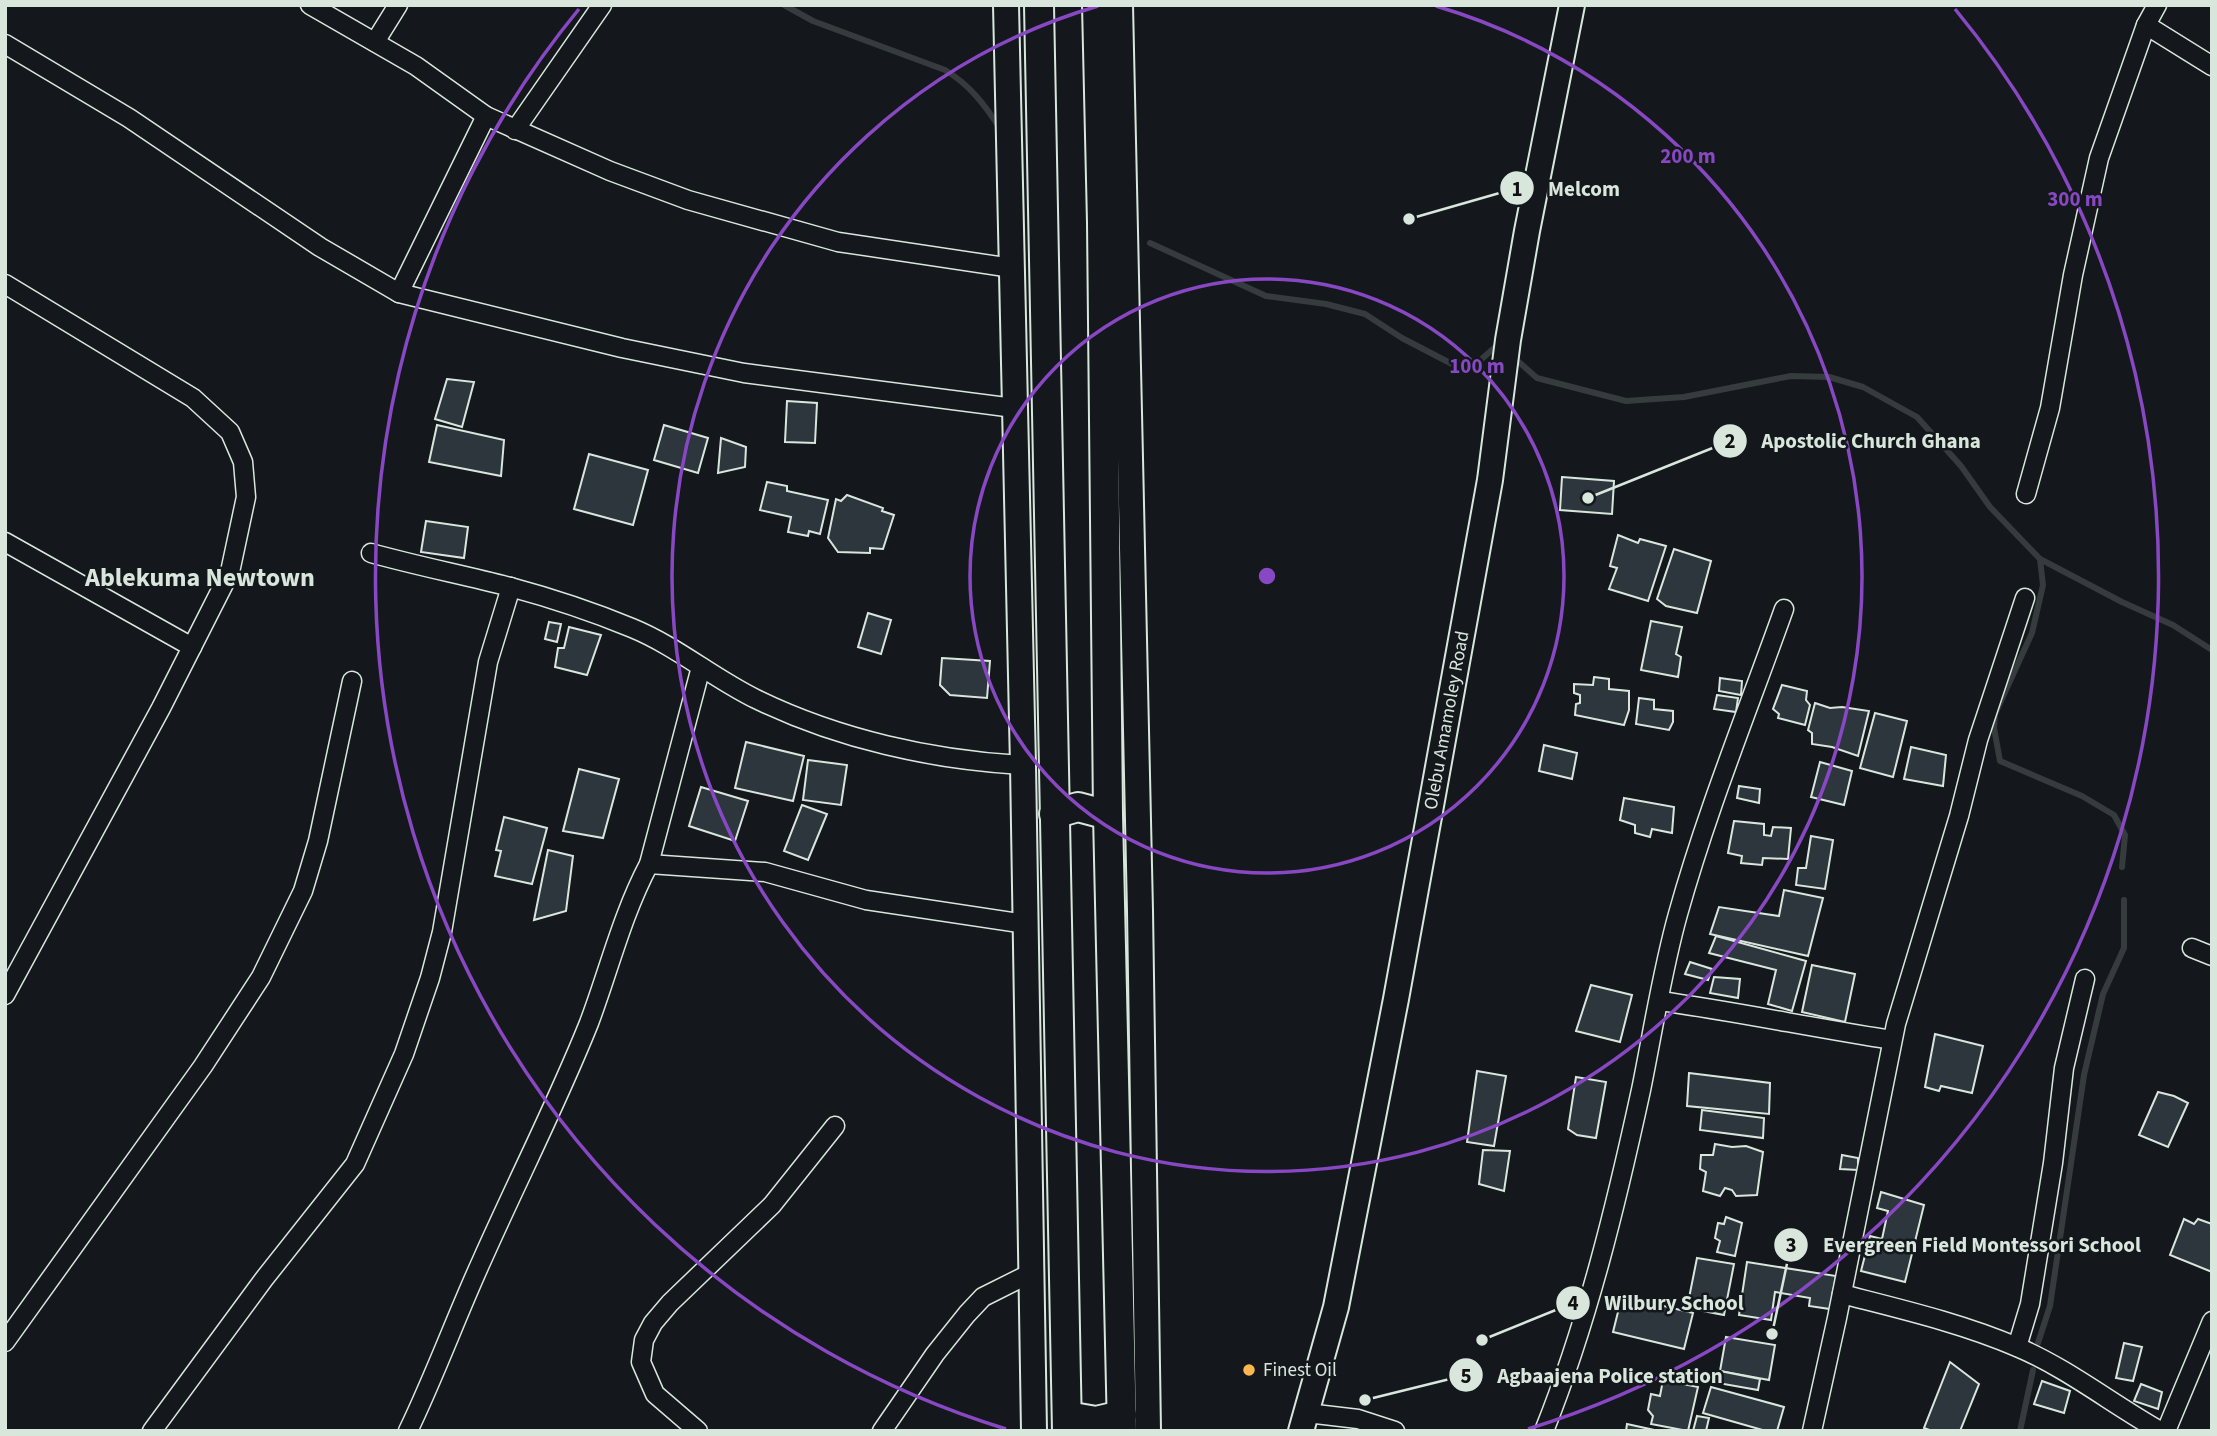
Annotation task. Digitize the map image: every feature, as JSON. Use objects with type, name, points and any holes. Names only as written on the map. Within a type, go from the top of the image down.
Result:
[{"type":"main road","points":[[1039,5],[1067,1423],[1122,1423],[1108,815],[1097,5]]},
{"type":"main road","points":[[1054,814],[1078,807],[1108,815]]},
{"type":"street","points":[[310,5],[415,66],[486,116],[610,171],[688,200],[838,242],[1012,268]]},
{"type":"street","points":[[375,42],[398,5]]},
{"type":"street","points":[[515,130],[602,5]]},
{"type":"street","points":[[1006,5],[1034,1431]]},
{"type":"street","points":[[1120,5],[1148,1431]]},
{"type":"street","points":[[2026,494],[2050,408],[2073,275],[2099,159],[2146,25],[2157,5]]},
{"type":"street","name":"Olebu Amamoley Road","points":[[1304,1422],[1336,1307],[1396,999],[1490,480],[1508,340],[1567,8]]},
{"type":"street","points":[[2146,25],[2212,66]]},
{"type":"street","points":[[5,44],[129,118],[343,262],[399,293],[622,348],[744,373],[1014,408]]},
{"type":"street","points":[[399,293],[486,116]]},
{"type":"street","points":[[5,284],[194,398],[230,432],[243,462],[246,498],[230,572],[89,843],[5,995]]},
{"type":"street","points":[[5,542],[192,647]]},
{"type":"street","points":[[371,553],[511,587],[632,628],[667,645],[756,699],[816,723],[891,746],[975,762],[1023,765]]},
{"type":"street","points":[[152,1431],[264,1279],[355,1164],[404,1055],[430,978],[442,932],[485,673],[511,587]]},
{"type":"street","points":[[1812,1431],[1892,1040],[1959,816],[1978,740],[2025,598]]},
{"type":"street","points":[[1545,1431],[1569,1368],[1602,1253],[1631,1138],[1677,915],[1720,782],[1784,609]]},
{"type":"street","points":[[408,1431],[425,1397],[455,1319],[588,1025],[621,927],[636,888],[649,864],[701,667]]},
{"type":"street","points":[[5,1342],[203,1066],[261,976],[303,891],[318,841],[352,681]]},
{"type":"street","points":[[649,864],[765,872],[866,900],[1026,924]]},
{"type":"street","points":[[2192,948],[2212,956]]},
{"type":"street","points":[[2017,1347],[2030,1304],[2053,1163],[2064,1068],[2085,979]]},
{"type":"street","points":[[1660,1001],[1892,1040]]},
{"type":"street","points":[[698,1431],[655,1394],[642,1362],[644,1340],[653,1323],[670,1303],[772,1205],[835,1126]]},
{"type":"street","points":[[882,1431],[935,1354],[983,1297],[1031,1273]]},
{"type":"street","points":[[1842,1294],[1975,1331],[2017,1347],[2160,1431]]},
{"type":"street","points":[[2166,1431],[2212,1321]]},
{"type":"street","points":[[1304,1422],[1358,1419],[1395,1431]]},
{"type":"building","points":[[447,379],[474,382],[462,427],[435,419]]},
{"type":"building","points":[[787,401],[817,403],[815,443],[785,442]]},
{"type":"building","points":[[437,425],[504,440],[501,476],[429,462]]},
{"type":"building","points":[[664,425],[708,438],[698,473],[654,460]]},
{"type":"building","points":[[721,438],[746,447],[745,467],[718,473]]},
{"type":"building","points":[[589,454],[648,470],[633,525],[574,509]]},
{"type":"building","points":[[1562,477],[1614,481],[1612,514],[1560,510]]},
{"type":"building","points":[[767,482],[787,486],[787,491],[828,500],[820,534],[809,531],[808,536],[788,532],[791,517],[760,510]]},
{"type":"building","points":[[847,495],[883,508],[882,511],[894,515],[883,549],[870,548],[870,553],[838,552],[828,538],[836,499],[841,501]]},
{"type":"building","points":[[426,521],[468,527],[464,558],[421,552]]},
{"type":"building","points":[[1618,535],[1638,543],[1640,539],[1666,546],[1648,601],[1609,589],[1617,568],[1610,566]]},
{"type":"building","points":[[1674,549],[1711,561],[1697,613],[1666,606],[1657,599]]},
{"type":"building","points":[[868,613],[891,620],[881,654],[858,647]]},
{"type":"building","points":[[1651,621],[1682,627],[1676,654],[1681,657],[1678,677],[1641,670]]},
{"type":"building","points":[[549,622],[561,624],[557,642],[545,639]]},
{"type":"building","points":[[569,627],[601,635],[587,675],[555,667],[558,648],[564,648]]},
{"type":"building","points":[[942,658],[990,661],[987,698],[950,695],[940,685]]},
{"type":"building","points":[[1594,677],[1609,679],[1609,689],[1629,691],[1629,710],[1624,725],[1575,715],[1580,695],[1574,693],[1574,684],[1593,685]]},
{"type":"building","points":[[1720,678],[1742,681],[1741,695],[1719,691]]},
{"type":"building","points":[[1782,685],[1807,691],[1806,700],[1810,705],[1805,725],[1778,718],[1779,714],[1773,709]]},
{"type":"building","points":[[1717,695],[1738,698],[1736,712],[1714,709]]},
{"type":"building","points":[[1639,698],[1654,700],[1654,709],[1673,711],[1673,722],[1669,730],[1636,724]]},
{"type":"building","points":[[1815,703],[1830,708],[1869,711],[1858,756],[1832,747],[1812,744],[1812,733],[1808,730]]},
{"type":"building","points":[[1875,713],[1907,721],[1893,777],[1860,768]]},
{"type":"building","points":[[746,742],[804,756],[793,801],[735,788]]},
{"type":"building","points":[[1544,745],[1577,753],[1572,779],[1539,771]]},
{"type":"building","points":[[1911,747],[1946,755],[1943,786],[1904,779]]},
{"type":"building","points":[[808,760],[847,765],[841,805],[803,800]]},
{"type":"building","points":[[1820,762],[1852,771],[1844,805],[1811,797]]},
{"type":"building","points":[[579,769],[619,779],[603,838],[563,831]]},
{"type":"building","points":[[1739,786],[1760,789],[1759,803],[1737,798]]},
{"type":"building","points":[[701,787],[748,801],[735,841],[689,826]]},
{"type":"building","points":[[1624,798],[1674,807],[1672,833],[1652,829],[1650,837],[1635,833],[1635,825],[1620,820]]},
{"type":"building","points":[[802,805],[827,814],[808,860],[784,851]]},
{"type":"building","points":[[504,817],[547,828],[532,884],[495,876],[501,851],[496,850]]},
{"type":"building","points":[[1734,821],[1764,824],[1764,835],[1771,836],[1773,827],[1791,828],[1788,859],[1763,858],[1762,865],[1741,863],[1742,856],[1728,853]]},
{"type":"building","points":[[1811,836],[1833,840],[1825,889],[1796,885],[1798,868],[1806,868]]},
{"type":"building","points":[[548,850],[573,856],[566,911],[534,920]]},
{"type":"building","points":[[1784,890],[1823,898],[1808,956],[1710,934],[1719,907],[1779,916]]},
{"type":"building","points":[[1716,936],[1806,961],[1792,1011],[1768,1004],[1776,970],[1709,953]]},
{"type":"building","points":[[1690,962],[1712,969],[1708,980],[1685,974]]},
{"type":"building","points":[[1812,965],[1855,974],[1845,1022],[1802,1012]]},
{"type":"building","points":[[1714,977],[1740,979],[1738,998],[1710,993]]},
{"type":"building","points":[[1591,985],[1632,995],[1620,1042],[1576,1031]]},
{"type":"building","points":[[1935,1034],[1983,1046],[1972,1093],[1941,1086],[1939,1091],[1925,1087]]},
{"type":"building","points":[[1477,1071],[1506,1076],[1494,1146],[1467,1142]]},
{"type":"building","points":[[1689,1073],[1770,1083],[1769,1114],[1687,1106]]},
{"type":"building","points":[[1576,1077],[1606,1082],[1596,1138],[1577,1135],[1568,1129]]},
{"type":"building","points":[[2158,1092],[2188,1103],[2168,1147],[2139,1135]]},
{"type":"building","points":[[1702,1110],[1764,1118],[1763,1138],[1700,1130]]},
{"type":"building","points":[[1715,1144],[1746,1146],[1763,1152],[1757,1195],[1736,1196],[1732,1190],[1725,1188],[1720,1196],[1703,1191],[1706,1172],[1700,1169],[1701,1155],[1713,1155]]},
{"type":"building","points":[[1483,1150],[1510,1151],[1504,1191],[1479,1184]]},
{"type":"building","points":[[1842,1155],[1858,1158],[1858,1170],[1840,1169]]},
{"type":"building","points":[[1881,1192],[1924,1205],[1905,1282],[1861,1271],[1870,1236],[1882,1239],[1888,1211],[1877,1208]]},
{"type":"building","points":[[1726,1217],[1742,1223],[1735,1256],[1717,1252],[1720,1241],[1715,1238],[1718,1223],[1724,1224]]},
{"type":"building","points":[[2184,1219],[2194,1224],[2198,1219],[2212,1224],[2212,1272],[2170,1255]]},
{"type":"building","points":[[1697,1258],[1734,1264],[1724,1315],[1687,1308]]},
{"type":"building","points":[[1747,1262],[1836,1276],[1830,1309],[1809,1306],[1810,1298],[1775,1292],[1771,1320],[1739,1315]]},
{"type":"building","points":[[1622,1296],[1693,1313],[1684,1349],[1613,1332]]},
{"type":"building","points":[[1726,1337],[1775,1345],[1769,1380],[1720,1371]]},
{"type":"building","points":[[2124,1343],[2142,1347],[2133,1381],[2116,1378]]},
{"type":"building","points":[[1950,1362],[1979,1384],[1960,1431],[1932,1431],[1924,1428]]},
{"type":"building","points":[[1720,1371],[1760,1379],[1758,1390],[1718,1383]]},
{"type":"building","points":[[1663,1380],[1698,1387],[1688,1431],[1651,1424],[1653,1416],[1648,1410],[1651,1394],[1660,1396]]},
{"type":"building","points":[[2042,1381],[2070,1391],[2064,1413],[2034,1404]]},
{"type":"building","points":[[2141,1384],[2162,1392],[2158,1409],[2134,1401]]},
{"type":"building","points":[[1711,1387],[1784,1407],[1777,1431],[1766,1431],[1703,1413]]},
{"type":"building","points":[[1697,1416],[1709,1418],[1706,1431],[1693,1431]]},
{"type":"building","points":[[1627,1424],[1659,1431],[1626,1431]]},
{"type":"waterway","points":[[784,5],[813,21],[945,70],[976,96],[1001,130]]},
{"type":"waterway","points":[[1150,243],[1266,296],[1326,304],[1365,314],[1402,338],[1452,364],[1476,364],[1501,342]]},
{"type":"waterway","points":[[1512,356],[1537,378],[1626,401],[1684,397],[1791,376],[1829,377],[1863,387],[1917,417],[1961,466],[1990,507],[2040,559],[2173,625],[2212,650]]},
{"type":"waterway","points":[[2040,559],[2043,585],[2032,633],[1995,714],[1994,728],[2000,761],[2082,796],[2114,815],[2125,835],[2122,867]]},
{"type":"waterway","points":[[2038,1343],[2050,1306],[2084,1075],[2103,994],[2124,948],[2124,900]]},
{"type":"waterway","points":[[2020,1431],[2033,1370]]},
{"type":"place","name":"Melcom","points":[[1409,219]]},
{"type":"place","name":"Apostolic Church Ghana","points":[[1588,498]]},
{"type":"place","name":"Evergreen Field Montessori School","points":[[1772,1334]]},
{"type":"place","name":"Wilbury School","points":[[1482,1340]]},
{"type":"place","name":"Finest Oil","points":[[1249,1370]]},
{"type":"place","name":"Agbaajena Police station","points":[[1365,1400]]},
{"type":"district","name":"Ablekuma Newtown","points":[[200,577]]}]
